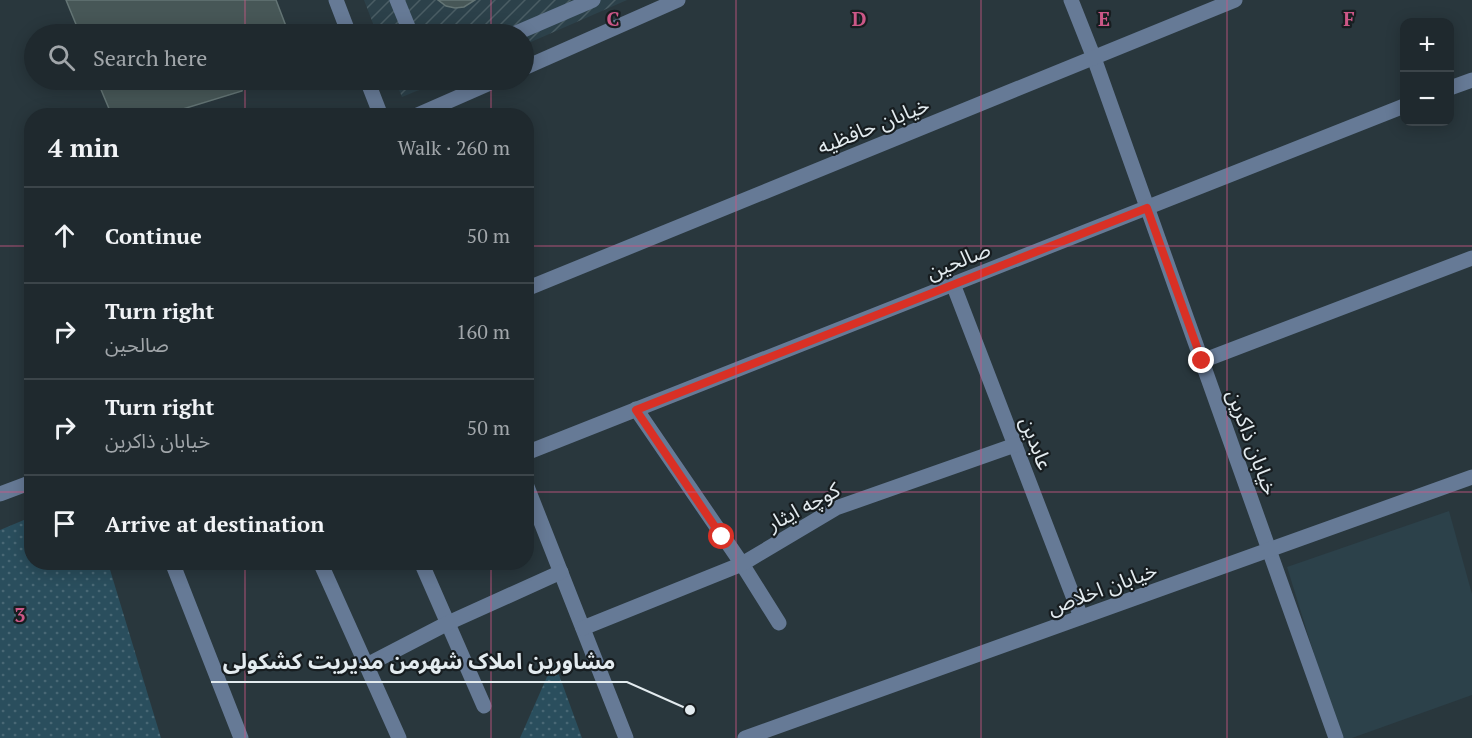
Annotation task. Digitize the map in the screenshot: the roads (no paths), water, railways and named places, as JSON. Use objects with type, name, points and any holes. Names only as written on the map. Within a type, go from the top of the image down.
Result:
[{"type":"street","points":[[336,0],[345,24]]},
{"type":"street","points":[[397,0],[407,24]]},
{"type":"street","points":[[534,25],[593,0]]},
{"type":"street","points":[[534,64],[678,0]]},
{"type":"street","name":"خیابان ذاکرین","points":[[1071,0],[1094,58],[1336,738]]},
{"type":"street","name":"خیابان حافظیه","points":[[534,286],[1235,0]]},
{"type":"street","points":[[1454,86],[1472,80]]},
{"type":"street","points":[[371,90],[378,108]]},
{"type":"street","points":[[433,108],[474,90]]},
{"type":"street","name":"صالحین","points":[[534,450],[1400,108]]},
{"type":"street","points":[[1202,361],[1472,258]]},
{"type":"street","name":"عابدین","points":[[953,284],[1081,618]]},
{"type":"street","points":[[636,410],[742,564],[779,623]]},
{"type":"street","name":"کوچه ایثار","points":[[583,628],[742,564],[836,508],[1015,445]]},
{"type":"street","name":"خیابان اخلاص","points":[[745,738],[1472,477]]},
{"type":"street","points":[[0,494],[24,485]]},
{"type":"street","points":[[534,504],[626,738]]},
{"type":"street","points":[[175,570],[241,738]]},
{"type":"street","points":[[324,570],[399,738]]},
{"type":"street","points":[[425,570],[484,706]]},
{"type":"street","points":[[366,665],[448,623],[561,572]]},
{"type":"place","name":"مشاورین املاک شهرمن مدیریت کشکولی","points":[[690,710]]}]
